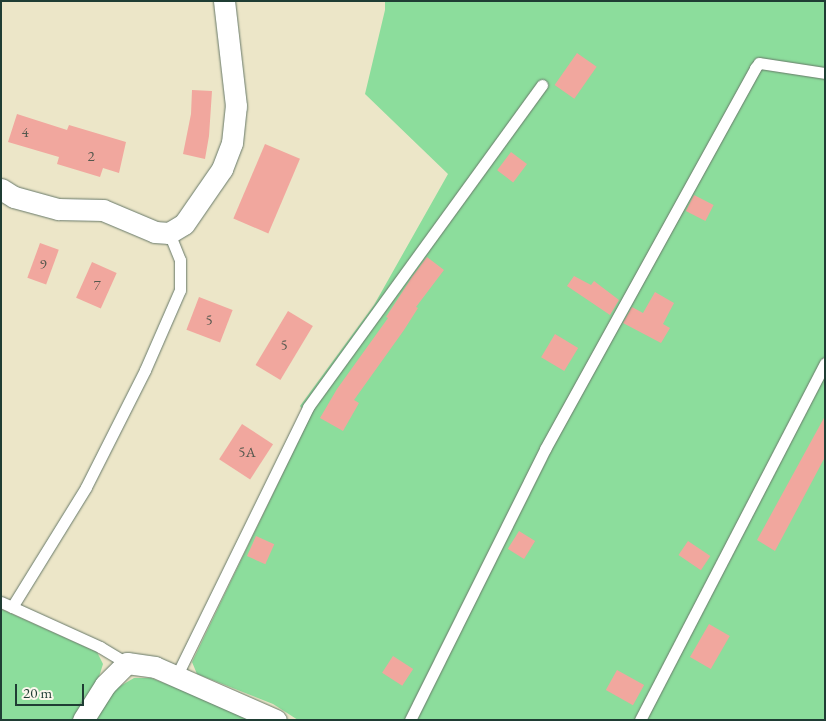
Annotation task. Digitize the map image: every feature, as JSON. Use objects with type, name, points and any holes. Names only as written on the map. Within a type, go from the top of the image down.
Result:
[{"type":"street","points":[[1,190],[14,196],[58,209],[103,210],[155,232],[169,233],[184,224],[222,169],[232,143],[236,106],[224,1]]},
{"type":"street","points":[[84,720],[105,685],[127,663],[155,667],[276,720]]},
{"type":"lane","points":[[410,720],[545,449],[755,68],[759,63],[825,73]]},
{"type":"lane","points":[[176,677],[308,407],[542,86]]},
{"type":"lane","points":[[127,663],[100,647],[7,604],[86,487],[145,370],[180,290],[180,260],[169,233]]},
{"type":"lane","points":[[640,720],[825,363]]},
{"type":"green space","points":[[385,1],[825,1],[825,720],[298,720],[273,704],[197,674],[192,662],[309,419],[300,406],[374,305],[448,174],[365,94],[385,10]]},
{"type":"green space","points":[[1,609],[97,652],[103,664],[97,683],[74,720],[1,720]]},
{"type":"green space","points":[[134,678],[151,678],[259,720],[93,720],[110,692]]},
{"type":"building","points":[[577,53],[597,67],[574,99],[555,85]]},
{"type":"building","points":[[192,90],[212,91],[209,136],[205,159],[183,154],[191,114]]},
{"type":"building","points":[[17,114],[67,130],[69,125],[126,142],[119,173],[103,168],[100,177],[57,164],[59,157],[8,142]]},
{"type":"building","points":[[265,144],[300,159],[268,233],[233,219]]},
{"type":"building","points":[[511,152],[527,164],[513,182],[497,170]]},
{"type":"building","points":[[694,195],[714,205],[705,221],[686,211]]},
{"type":"building","points":[[40,243],[59,250],[46,285],[27,278]]},
{"type":"building","points":[[427,257],[444,270],[416,307],[418,308],[404,330],[354,400],[359,403],[343,431],[320,418],[337,389],[388,318],[386,317]]},
{"type":"building","points":[[92,262],[117,273],[101,309],[76,298]]},
{"type":"building","points":[[574,276],[591,285],[594,281],[619,300],[610,315],[567,286]]},
{"type":"building","points":[[655,292],[674,303],[663,324],[670,328],[661,343],[623,323],[632,307],[643,313]]},
{"type":"building","points":[[199,297],[233,310],[220,343],[186,330]]},
{"type":"building","points":[[288,311],[313,326],[280,380],[256,365]]},
{"type":"building","points":[[555,334],[578,348],[564,371],[541,357]]},
{"type":"building","points":[[825,416],[825,457],[775,551],[757,540]]},
{"type":"building","points":[[242,424],[273,444],[250,479],[219,459]]},
{"type":"building","points":[[519,531],[535,541],[524,559],[508,549]]},
{"type":"building","points":[[256,536],[274,544],[265,564],[247,556]]},
{"type":"building","points":[[688,541],[710,556],[701,570],[678,555]]},
{"type":"building","points":[[709,624],[730,636],[711,669],[690,657]]},
{"type":"building","points":[[393,656],[413,669],[402,686],[382,673]]},
{"type":"building","points":[[617,670],[644,685],[633,705],[606,690]]}]
